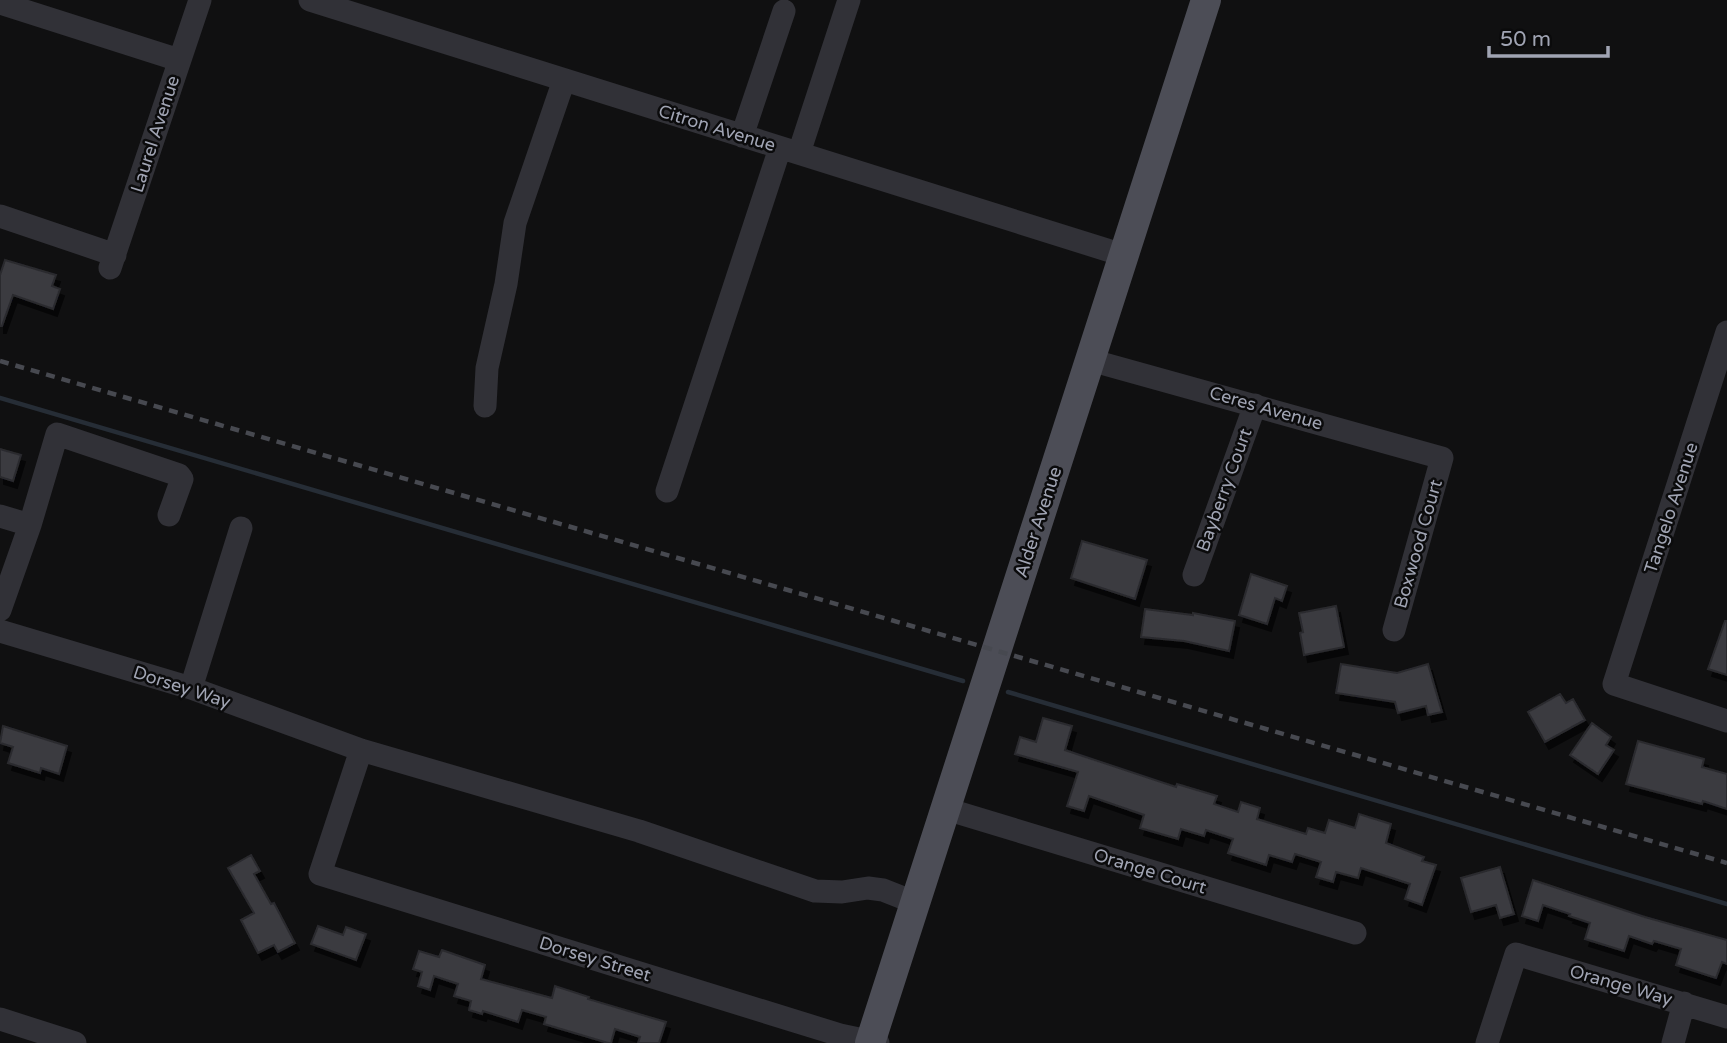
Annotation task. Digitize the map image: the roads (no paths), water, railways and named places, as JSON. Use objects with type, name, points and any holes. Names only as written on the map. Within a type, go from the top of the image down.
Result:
[{"type":"main road","name":"Alder Avenue","points":[[873,1042],[1206,0]]},
{"type":"street","name":"Laurel Avenue","points":[[0,216],[112,262],[200,0]]},
{"type":"street","name":"Citron Avenue","points":[[310,0],[1124,255]]},
{"type":"street","points":[[667,491],[702,379],[849,0]]},
{"type":"street","points":[[0,3],[179,60]]},
{"type":"street","points":[[742,135],[784,11]]},
{"type":"street","points":[[485,405],[487,368],[506,284],[515,223],[564,80]]},
{"type":"street","name":"Tangelo Avenue","points":[[1727,332],[1614,684],[1727,721]]},
{"type":"street","name":"Ceres Avenue","points":[[1090,360],[1442,458]]},
{"type":"street","name":"Bayberry Court","points":[[1194,575],[1255,405]]},
{"type":"street","points":[[0,610],[57,434],[179,475],[181,479],[169,515]]},
{"type":"street","name":"Boxwood Court","points":[[1394,631],[1442,458]]},
{"type":"street","points":[[0,516],[30,524]]},
{"type":"street","points":[[191,688],[241,528]]},
{"type":"street","name":"Dorsey Way","points":[[0,631],[191,688],[361,750],[639,831],[815,891],[842,892],[868,888],[883,890],[916,903]]},
{"type":"street","name":"Dorsey Street","points":[[361,750],[320,874],[839,1035],[873,1042]]},
{"type":"street","name":"Orange Court","points":[[946,809],[1355,933]]},
{"type":"street","name":"Orange Way","points":[[1488,1043],[1516,954],[1727,1017]]},
{"type":"street","points":[[1673,1043],[1684,1003]]},
{"type":"street","points":[[0,1019],[75,1043]]},
{"type":"waterway","points":[[0,398],[963,681]]},
{"type":"waterway","points":[[1008,692],[1727,904]]},
{"type":"railway","points":[[0,361],[1727,863]]}]
